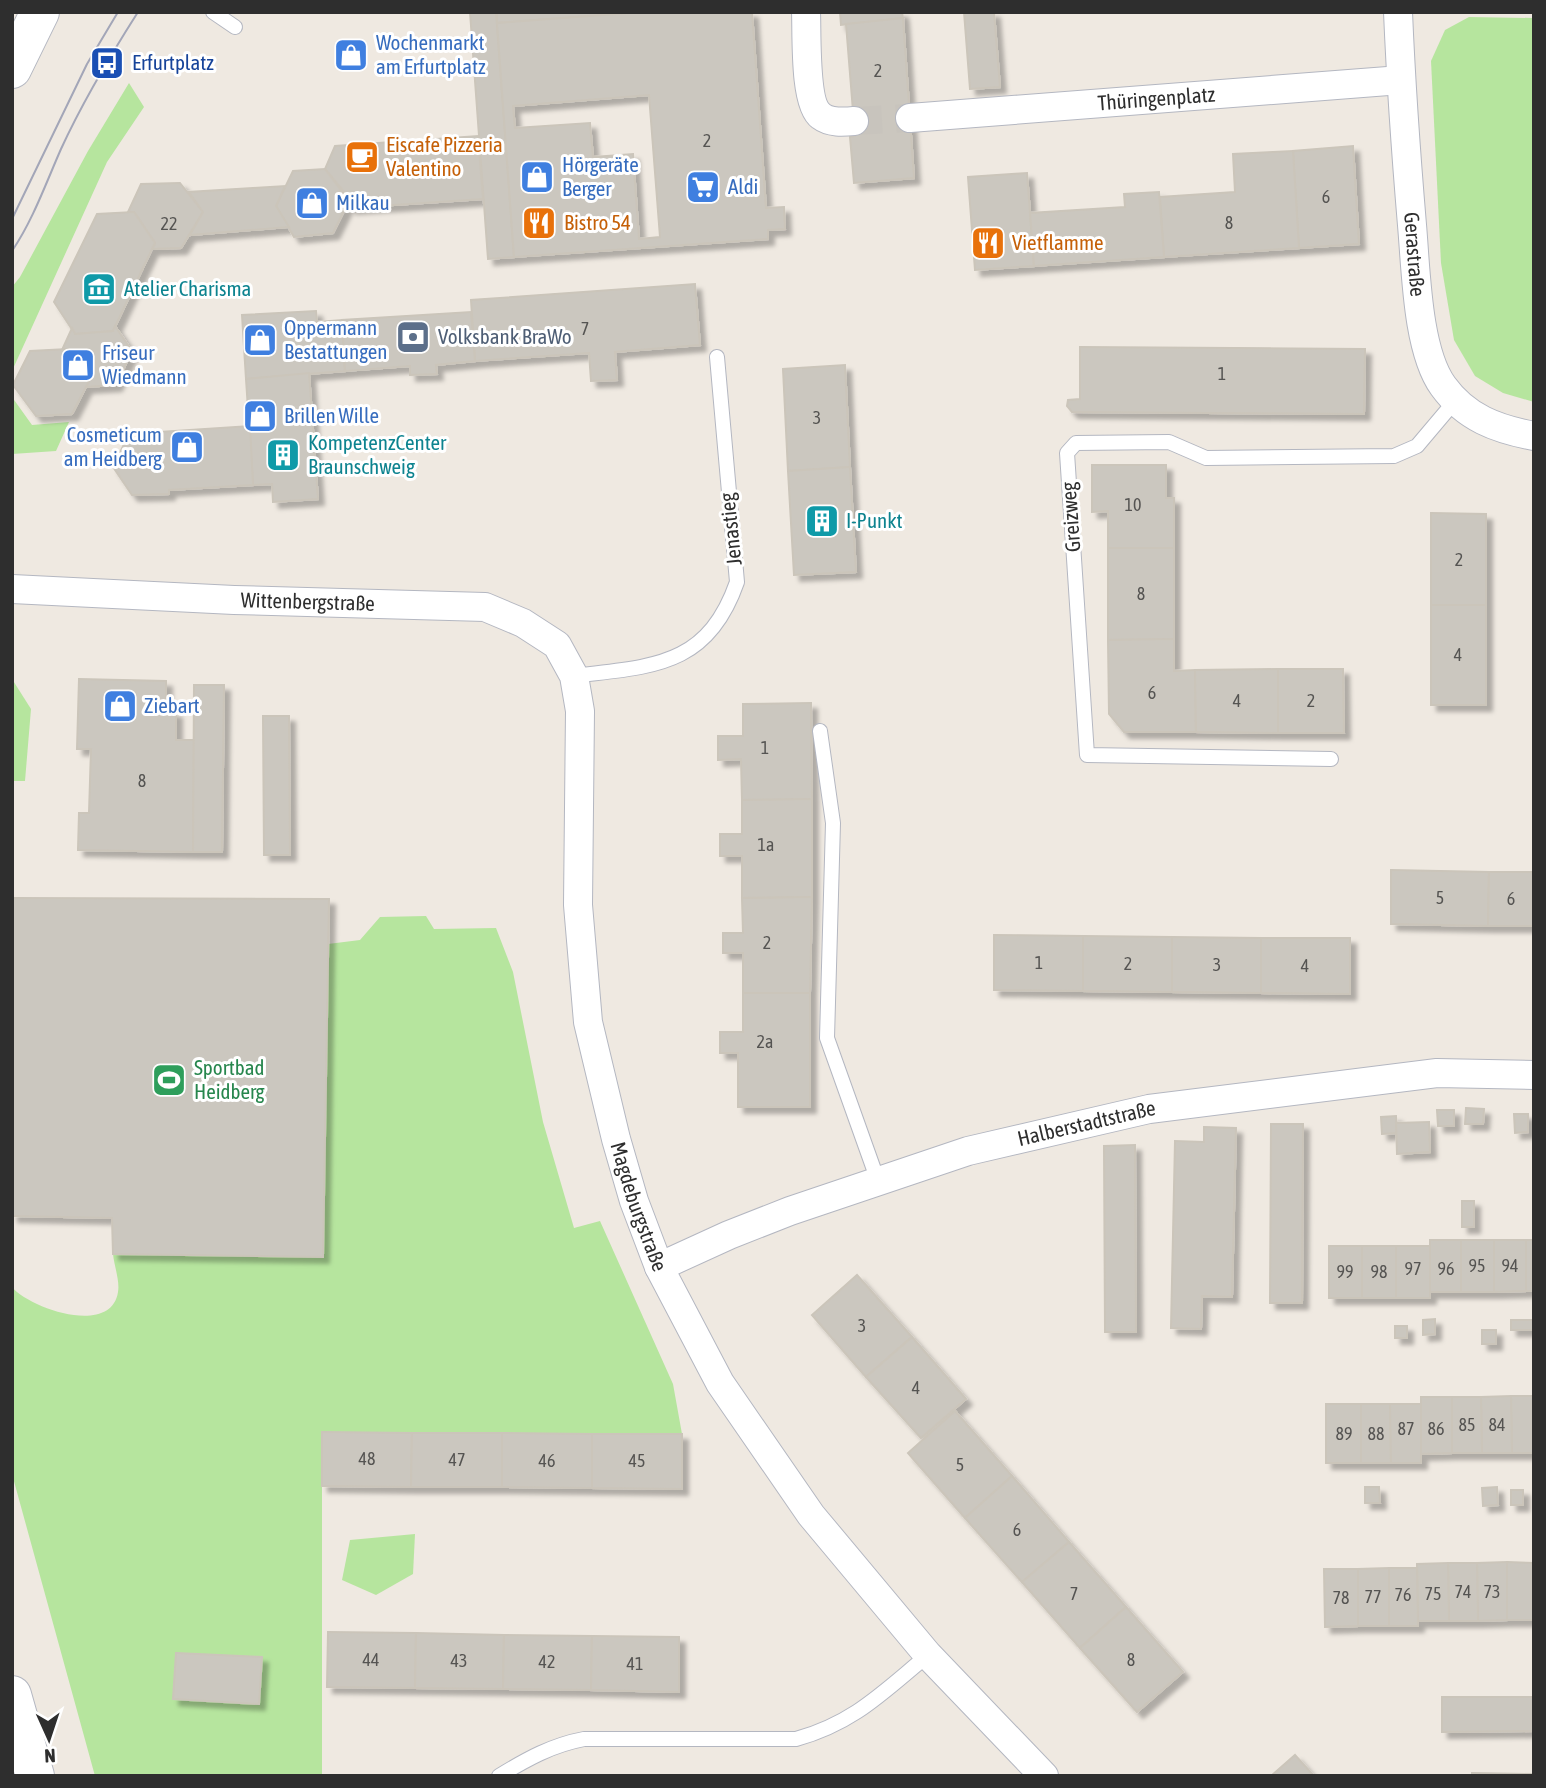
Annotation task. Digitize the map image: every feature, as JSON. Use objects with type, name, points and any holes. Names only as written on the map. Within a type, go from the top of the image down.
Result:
[{"type":"street","points":[[12,68],[40,12]]},
{"type":"street","points":[[806,12],[810,93],[814,107],[821,116],[835,122],[854,121]]},
{"type":"street","name":"Gerastraße","points":[[1398,12],[1413,239],[1424,336],[1430,362],[1441,384],[1455,401],[1478,419],[1503,430],[1534,436]]},
{"type":"street","name":"Thüringenplatz","points":[[910,118],[1401,80]]},
{"type":"street","name":"Wittenbergstraße","points":[[12,589],[234,600],[485,607],[523,623],[557,645],[574,676]]},
{"type":"street","name":"Magdeburgstraße","points":[[574,676],[580,711],[578,905],[588,1022],[623,1164],[659,1267],[720,1383],[811,1515],[928,1655],[1044,1776]]},
{"type":"street","name":"Halberstadtstraße","points":[[659,1267],[778,1216],[968,1151],[1149,1109],[1437,1073],[1534,1075]]},
{"type":"street","points":[[12,1695],[35,1776]]},
{"type":"lane","points":[[213,12],[235,27]]},
{"type":"lane","name":"Jenastieg","points":[[574,676],[645,667],[673,660],[696,645],[717,622],[730,601],[737,582],[717,357]]},
{"type":"lane","name":"Greizweg","points":[[1331,759],[1087,755],[1067,453],[1076,443],[1169,442],[1206,458],[1394,456],[1417,446],[1455,401]]},
{"type":"lane","points":[[820,731],[833,823],[827,1038],[878,1181]]},
{"type":"lane","points":[[499,1776],[559,1744],[584,1739],[796,1739],[821,1732],[853,1716],[928,1655]]},
{"type":"green space","points":[[1469,17],[1534,18],[1534,402],[1503,393],[1475,376],[1454,340],[1441,263],[1431,61],[1445,30]]},
{"type":"green space","points":[[129,83],[144,107],[107,162],[12,371],[12,287]]},
{"type":"green space","points":[[12,397],[32,425],[69,422],[56,451],[12,454]]},
{"type":"green space","points":[[12,679],[31,709],[25,781],[12,781]]},
{"type":"green space","points":[[426,916],[434,929],[496,928],[513,972],[543,1122],[574,1228],[600,1221],[673,1384],[682,1434],[322,1432],[322,1776],[95,1776],[12,1474],[12,1287],[21,1295],[51,1310],[86,1316],[101,1313],[112,1306],[118,1292],[113,1254],[323,1257],[328,944],[360,940],[380,917]]},
{"type":"green space","points":[[415,1534],[413,1574],[376,1595],[342,1580],[350,1540]]},
{"type":"building","points":[[470,12],[496,12],[514,257],[488,259]]},
{"type":"building","points":[[497,12],[642,12],[497,23]]},
{"type":"building","points":[[642,12],[752,12],[766,208],[784,207],[785,229],[768,230],[768,239],[514,257],[497,23]],"holes":[[[649,95],[660,237],[639,239],[633,154],[593,157],[590,123],[515,128],[513,106]]]},
{"type":"building","points":[[840,12],[902,12],[903,18],[841,25]]},
{"type":"building","points":[[964,12],[994,12],[1000,87],[970,89]]},
{"type":"building","points":[[903,18],[914,178],[854,183],[850,137],[855,136],[846,24]]},
{"type":"building","points":[[478,136],[483,199],[350,208],[349,198],[325,169],[335,146]]},
{"type":"building","points":[[1353,146],[1359,244],[1299,248],[1293,151]]},
{"type":"building","points":[[1293,151],[1299,248],[1164,257],[1160,197],[1235,192],[1233,154]]},
{"type":"building","points":[[325,169],[349,201],[333,233],[294,237],[276,206],[293,171]]},
{"type":"building","points":[[1027,173],[1034,266],[975,270],[968,177]]},
{"type":"building","points":[[180,183],[203,212],[181,248],[152,249],[155,243],[134,212],[128,212],[141,184]]},
{"type":"building","points":[[285,186],[276,206],[289,227],[190,235],[203,212],[189,192]]},
{"type":"building","points":[[1159,192],[1164,257],[1034,266],[1030,213],[1125,207],[1124,194]]},
{"type":"building","points":[[134,212],[155,243],[113,331],[75,334],[54,302],[97,214]]},
{"type":"building","points":[[695,284],[700,345],[615,352],[617,380],[591,381],[589,353],[475,361],[471,300]]},
{"type":"building","points":[[316,311],[317,322],[342,320],[345,371],[246,379],[242,315]]},
{"type":"building","points":[[471,312],[475,361],[436,365],[437,374],[410,375],[410,366],[345,371],[342,320]]},
{"type":"building","points":[[115,326],[132,351],[116,385],[86,387],[89,381],[68,349],[62,350],[72,328],[75,334],[113,331]]},
{"type":"building","points":[[1080,347],[1365,349],[1364,414],[1072,412],[1067,406],[1068,400],[1080,399]]},
{"type":"building","points":[[68,349],[89,381],[72,414],[36,416],[13,385],[30,351]]},
{"type":"building","name":"I-Punkt","points":[[845,365],[850,467],[788,471],[783,369]]},
{"type":"building","name":"KompetenzCenter Braunschweig","points":[[309,373],[318,499],[273,502],[272,484],[253,485],[246,379]]},
{"type":"building","points":[[250,426],[253,485],[132,495],[113,467],[129,434]]},
{"type":"building","points":[[1092,465],[1166,465],[1166,498],[1174,498],[1174,548],[1108,548],[1108,511],[1092,512]]},
{"type":"building","name":"I-Punkt","points":[[850,467],[856,572],[794,575],[788,471]]},
{"type":"building","points":[[1431,513],[1486,514],[1486,605],[1431,605]]},
{"type":"building","points":[[1108,548],[1174,548],[1174,639],[1108,640]]},
{"type":"building","points":[[1431,605],[1486,605],[1486,705],[1431,705]]},
{"type":"building","points":[[1174,639],[1174,671],[1195,670],[1196,732],[1124,732],[1109,714],[1108,640]]},
{"type":"building","points":[[1278,669],[1343,669],[1344,733],[1278,733]]},
{"type":"building","points":[[1278,669],[1278,733],[1196,732],[1195,670]]},
{"type":"building","points":[[79,679],[166,681],[166,711],[176,712],[176,740],[194,740],[193,852],[78,850],[79,813],[89,813],[91,749],[77,749]]},
{"type":"building","points":[[194,685],[224,685],[222,852],[193,852]]},
{"type":"building","points":[[811,703],[812,799],[742,800],[741,759],[718,760],[718,736],[743,736],[743,704]]},
{"type":"building","points":[[263,716],[289,716],[290,855],[264,855]]},
{"type":"building","points":[[812,799],[812,897],[742,898],[742,856],[720,856],[720,834],[742,834],[742,800]]},
{"type":"building","points":[[1391,870],[1489,872],[1488,926],[1391,924]]},
{"type":"building","points":[[1489,872],[1534,872],[1534,926],[1488,926]]},
{"type":"building","points":[[812,897],[810,993],[743,993],[743,953],[723,953],[723,933],[743,933],[742,898]]},
{"type":"building","name":"Sportbad Heidberg","points":[[12,898],[329,899],[323,1257],[113,1254],[112,1218],[12,1216]]},
{"type":"building","points":[[994,935],[1083,936],[1083,991],[994,990]]},
{"type":"building","points":[[1083,936],[1172,937],[1172,992],[1083,991]]},
{"type":"building","points":[[1172,937],[1261,938],[1261,993],[1172,992]]},
{"type":"building","points":[[1261,938],[1350,938],[1350,994],[1261,993]]},
{"type":"building","points":[[743,993],[810,993],[810,1107],[738,1107],[738,1053],[720,1053],[720,1032],[743,1032]]},
{"type":"building","points":[[1466,1108],[1484,1109],[1483,1124],[1465,1124]]},
{"type":"building","points":[[1437,1110],[1454,1110],[1454,1126],[1438,1126]]},
{"type":"building","points":[[1514,1114],[1528,1114],[1528,1132],[1515,1133]]},
{"type":"building","points":[[1396,1116],[1397,1133],[1382,1134],[1381,1117]]},
{"type":"building","points":[[1429,1122],[1430,1152],[1397,1154],[1396,1123]]},
{"type":"building","points":[[1271,1124],[1303,1124],[1302,1303],[1270,1303]]},
{"type":"building","points":[[1204,1127],[1236,1128],[1232,1297],[1202,1296],[1201,1329],[1171,1328],[1175,1141],[1204,1142]]},
{"type":"building","points":[[1135,1145],[1136,1332],[1105,1332],[1104,1146]]},
{"type":"building","points":[[1462,1201],[1474,1201],[1474,1227],[1462,1227]]},
{"type":"building","points":[[1430,1240],[1461,1240],[1461,1292],[1430,1292]]},
{"type":"building","points":[[1461,1240],[1494,1240],[1494,1292],[1461,1292]]},
{"type":"building","points":[[1494,1240],[1526,1240],[1526,1291],[1494,1292]]},
{"type":"building","points":[[1526,1240],[1534,1240],[1534,1291],[1526,1291]]},
{"type":"building","points":[[1329,1246],[1362,1246],[1362,1298],[1329,1298]]},
{"type":"building","points":[[1362,1246],[1396,1246],[1396,1298],[1362,1298]]},
{"type":"building","points":[[1396,1246],[1430,1246],[1430,1298],[1396,1298]]},
{"type":"building","points":[[857,1275],[912,1337],[866,1377],[812,1315]]},
{"type":"building","points":[[1435,1319],[1435,1334],[1423,1335],[1423,1320]]},
{"type":"building","points":[[1511,1320],[1533,1320],[1533,1330],[1511,1330]]},
{"type":"building","points":[[1395,1326],[1407,1326],[1407,1338],[1395,1338]]},
{"type":"building","points":[[1482,1330],[1496,1330],[1496,1344],[1482,1344]]},
{"type":"building","points":[[912,1337],[966,1399],[921,1438],[866,1377]]},
{"type":"building","points":[[1511,1396],[1534,1396],[1534,1453],[1512,1453]]},
{"type":"building","points":[[1511,1396],[1512,1453],[1482,1453],[1481,1397]]},
{"type":"building","points":[[1421,1397],[1452,1397],[1452,1453],[1421,1454]]},
{"type":"building","points":[[1452,1397],[1481,1397],[1482,1453],[1452,1453]]},
{"type":"building","points":[[1326,1404],[1361,1404],[1361,1463],[1326,1463]]},
{"type":"building","points":[[1361,1404],[1390,1404],[1391,1463],[1361,1463]]},
{"type":"building","points":[[1390,1404],[1421,1404],[1421,1463],[1391,1463]]},
{"type":"building","points":[[955,1411],[1012,1476],[965,1518],[908,1453]]},
{"type":"building","points":[[322,1432],[412,1433],[411,1487],[322,1486]]},
{"type":"building","points":[[412,1433],[502,1433],[502,1487],[411,1487]]},
{"type":"building","points":[[502,1433],[592,1434],[592,1488],[502,1487]]},
{"type":"building","points":[[592,1434],[682,1434],[682,1489],[592,1488]]},
{"type":"building","points":[[1012,1476],[1069,1542],[1022,1582],[965,1518]]},
{"type":"building","points":[[1365,1487],[1379,1487],[1380,1503],[1365,1503]]},
{"type":"building","points":[[1497,1487],[1498,1505],[1483,1506],[1482,1488]]},
{"type":"building","points":[[1511,1490],[1523,1490],[1523,1505],[1511,1505]]},
{"type":"building","points":[[1069,1542],[1126,1607],[1080,1648],[1022,1582]]},
{"type":"building","points":[[1507,1562],[1534,1563],[1534,1620],[1507,1620]]},
{"type":"building","points":[[1507,1562],[1507,1620],[1478,1621],[1477,1563]]},
{"type":"building","points":[[1448,1563],[1477,1563],[1478,1621],[1449,1621]]},
{"type":"building","points":[[1448,1563],[1449,1621],[1418,1621],[1417,1564]]},
{"type":"building","points":[[1389,1568],[1417,1568],[1418,1626],[1389,1626]]},
{"type":"building","points":[[1389,1568],[1389,1626],[1358,1626],[1358,1569]]},
{"type":"building","points":[[1324,1569],[1358,1569],[1358,1626],[1325,1627]]},
{"type":"building","points":[[1126,1607],[1183,1672],[1137,1712],[1080,1648]]},
{"type":"building","points":[[328,1632],[416,1633],[415,1688],[327,1687]]},
{"type":"building","points":[[416,1633],[504,1635],[503,1689],[415,1688]]},
{"type":"building","points":[[504,1635],[592,1636],[591,1690],[503,1689]]},
{"type":"building","points":[[592,1636],[679,1637],[679,1692],[591,1690]]},
{"type":"building","points":[[176,1653],[262,1657],[259,1704],[173,1699]]},
{"type":"building","points":[[1442,1697],[1534,1697],[1534,1731],[1442,1732]]},
{"type":"building","points":[[1295,1755],[1314,1776],[1271,1776]]},
{"type":"building","points":[[1472,1773],[1534,1774],[1534,1776],[1472,1776]]},
{"type":"tunnel","points":[[854,121],[910,118]]},
{"type":"tram line","points":[[12,219],[87,64],[118,12]]},
{"type":"tram line","points":[[12,251],[33,214],[78,114],[138,12]]},
{"type":"place","name":"Wochenmarkt am Erfurtplatz","points":[[351,55]]},
{"type":"place","name":"Erfurtplatz","points":[[107,63]]},
{"type":"place","name":"Eiscafe Pizzeria Valentino","points":[[362,157]]},
{"type":"place","name":"Hörgeräte Berger","points":[[537,177]]},
{"type":"place","name":"Aldi","points":[[703,187]]},
{"type":"place","name":"Milkau","points":[[312,203]]},
{"type":"place","name":"Bistro 54","points":[[539,223]]},
{"type":"place","name":"Vietflamme","points":[[988,243]]},
{"type":"place","name":"Atelier Charisma","points":[[99,289]]},
{"type":"place","name":"Volksbank BraWo","points":[[413,337]]},
{"type":"place","name":"Oppermann Bestattungen","points":[[260,340]]},
{"type":"place","name":"Friseur Wiedmann","points":[[78,365]]},
{"type":"place","name":"Brillen Wille","points":[[260,416]]},
{"type":"place","name":"Cosmeticum am Heidberg","points":[[187,447]]},
{"type":"place","name":"KompetenzCenter Braunschweig","points":[[283,455]]},
{"type":"place","name":"I-Punkt","points":[[822,521]]},
{"type":"place","name":"Ziebart","points":[[120,706]]},
{"type":"place","name":"Sportbad Heidberg","points":[[169,1080]]}]
